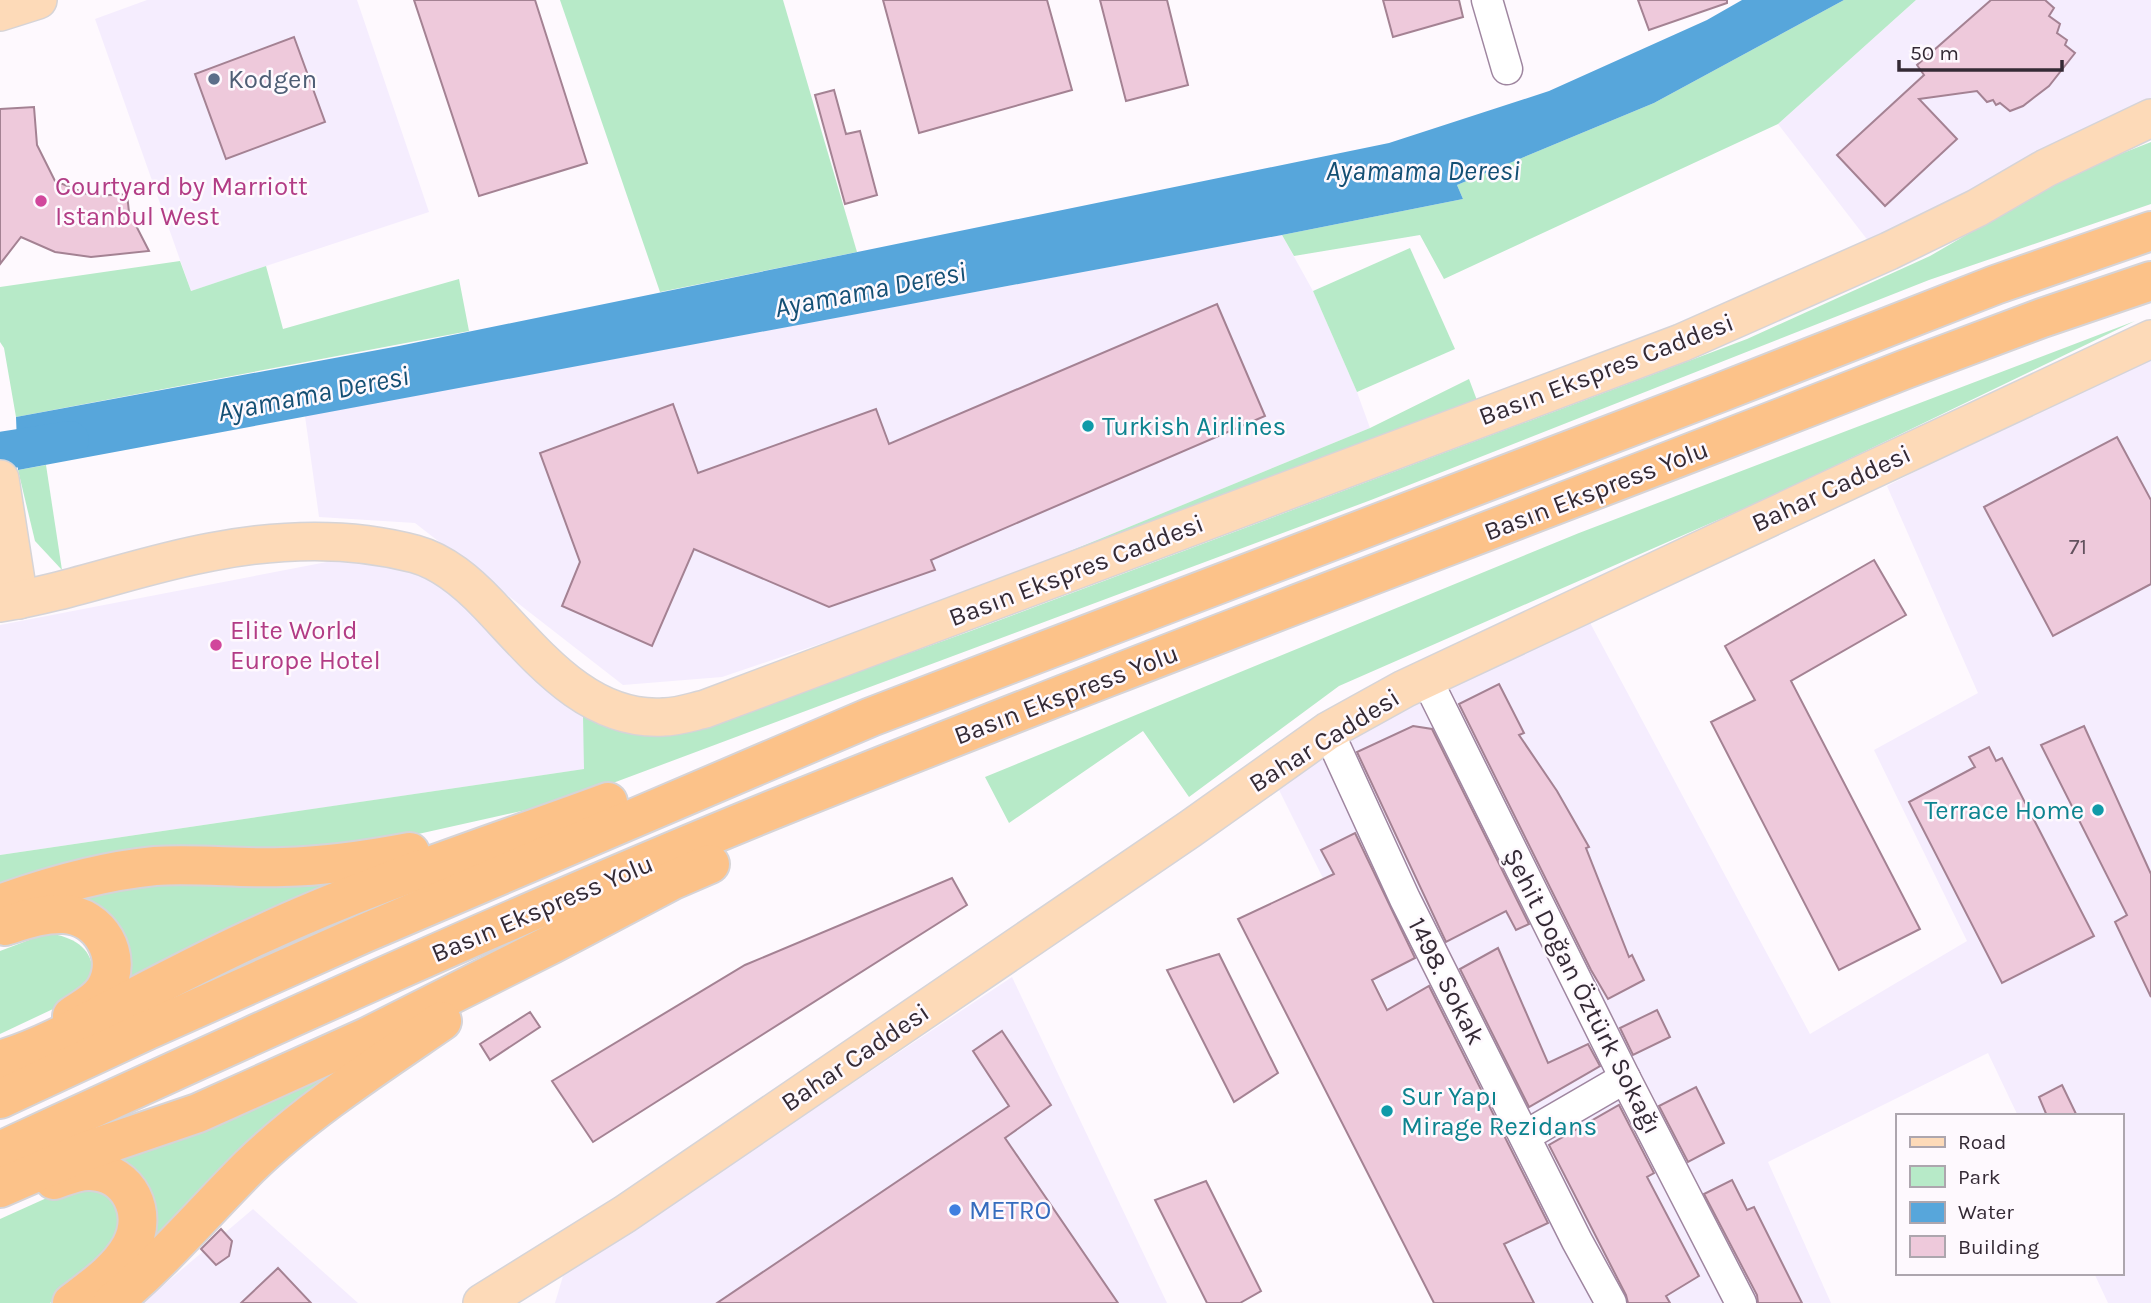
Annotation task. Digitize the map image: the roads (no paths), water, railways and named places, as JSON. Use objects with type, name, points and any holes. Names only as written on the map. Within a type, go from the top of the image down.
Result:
[{"type":"highway","name":"Basın Ekspress Yolu","points":[[0,1099],[377,928],[871,717],[1995,285],[2151,231]]},
{"type":"highway","name":"Basın Ekspress Yolu","points":[[0,1151],[425,958],[696,842],[953,737],[2005,332],[2151,281]]},
{"type":"highway","points":[[0,1060],[43,1044],[169,979],[329,903],[397,876],[624,797],[784,732],[815,722],[871,717]]},
{"type":"highway","points":[[0,1188],[83,1152],[198,1113],[367,1037],[673,880],[869,792],[904,774],[953,737]]},
{"type":"highway","points":[[0,904],[84,878],[123,870],[194,865],[281,867],[358,862],[540,827]]},
{"type":"highway","points":[[0,927],[48,915],[64,914],[83,918],[96,927],[108,943],[112,959],[111,975],[105,990],[89,1005],[0,1055]]},
{"type":"highway","points":[[111,1303],[159,1261],[250,1166],[292,1130],[552,944]]},
{"type":"highway","points":[[0,1201],[39,1185],[88,1171],[104,1172],[131,1194],[139,1211],[138,1230],[130,1248],[100,1282],[72,1303]]},
{"type":"main road","name":"Basın Ekspres Caddesi","points":[[10,601],[209,552],[290,541],[352,543],[417,554],[445,567],[470,584],[560,678],[593,701],[610,709],[631,715],[664,717],[705,709],[1681,343],[1889,251],[1976,208],[2046,168],[2151,118]]},
{"type":"main road","name":"Bahar Caddesi","points":[[482,1303],[625,1214],[1168,844],[1328,731],[1426,678],[2151,339]]},
{"type":"main road","points":[[0,479],[10,552],[10,601]]},
{"type":"main road","points":[[536,1303],[544,1283],[562,1254]]},
{"type":"street","points":[[1487,0],[1507,69]]},
{"type":"street","name":"Şehit Doğan Öztürk Sokağı","points":[[1426,678],[1625,1078],[1741,1303]]},
{"type":"street","name":"1498. Sokak","points":[[1328,731],[1405,899],[1611,1303]]},
{"type":"street","points":[[1525,1136],[1625,1078]]},
{"type":"water","name":"Ayamama Deresi","points":[[1742,0],[1844,0],[1654,103],[1457,185],[1463,199],[18,470],[16,417],[399,346],[1389,143],[1549,91],[1707,20]]},
{"type":"waterway","name":"Ayamama Deresi","points":[[0,451],[70,440]]},
{"type":"place","name":"Kodgen","points":[[214,79]]},
{"type":"place","name":"Courtyard by Marriott Istanbul West","points":[[41,201]]},
{"type":"place","name":"Turkish Airlines","points":[[1088,426]]},
{"type":"place","name":"Elite World Europe Hotel","points":[[216,645]]},
{"type":"place","name":"Terrace Home","points":[[2098,810]]},
{"type":"place","name":"Sur Yapı Mirage Rezidans","points":[[1387,1111]]},
{"type":"place","name":"METRO","points":[[955,1210]]}]
